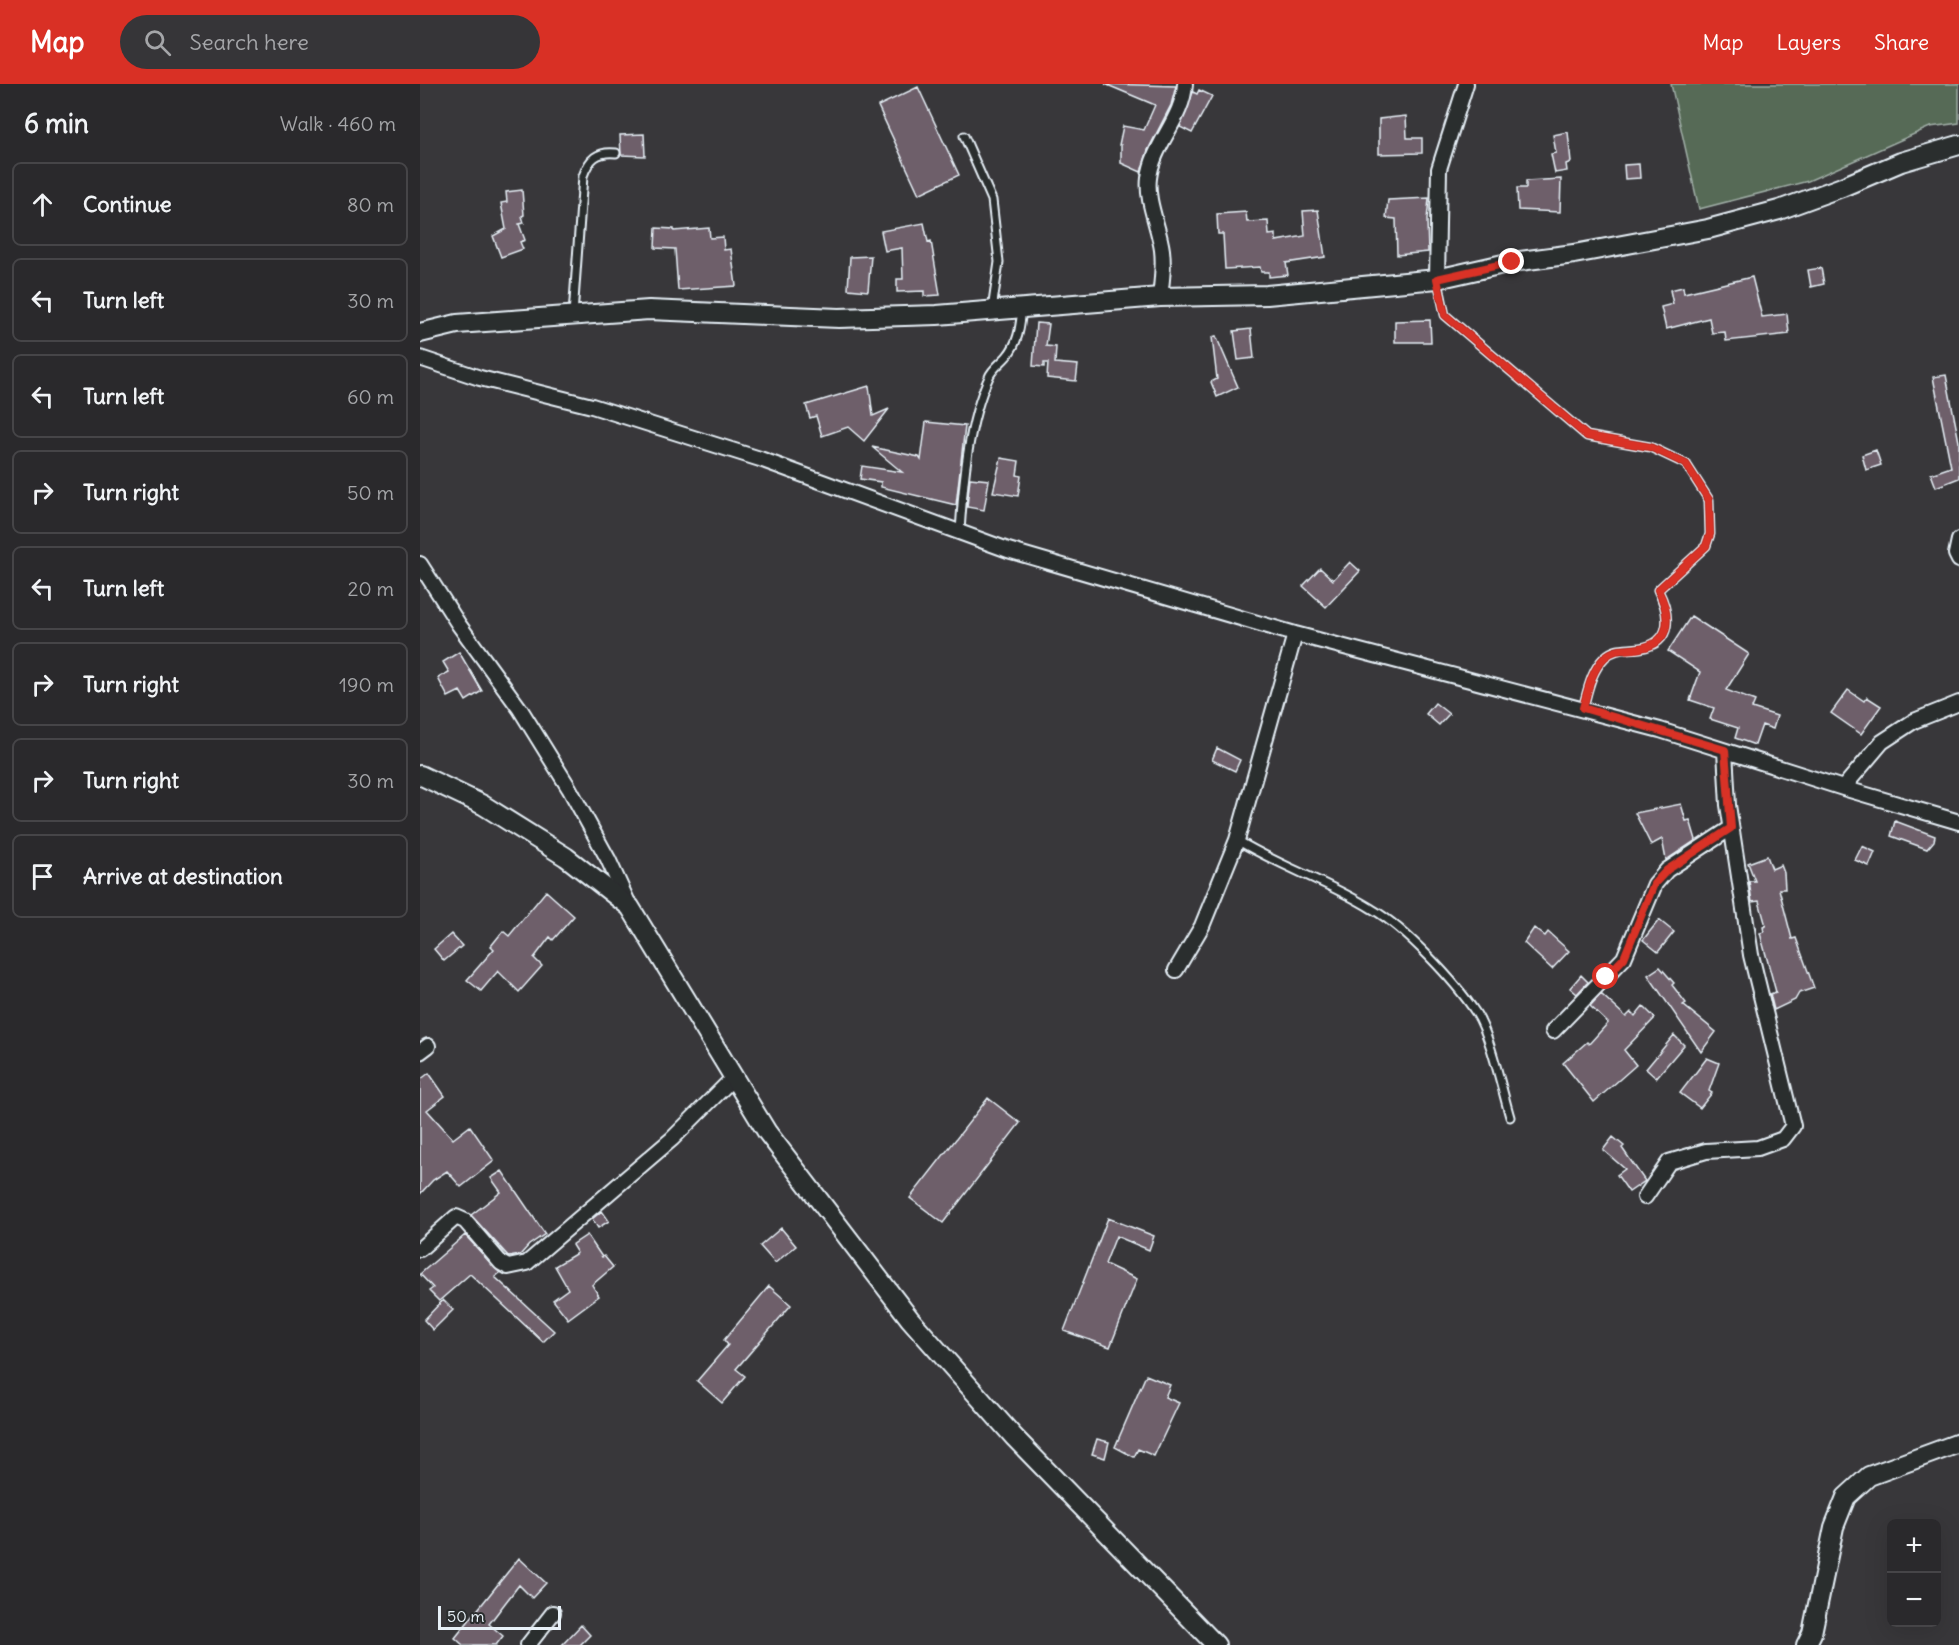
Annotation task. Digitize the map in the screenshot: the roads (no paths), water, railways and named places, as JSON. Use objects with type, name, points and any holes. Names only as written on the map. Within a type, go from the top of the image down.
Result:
[{"type":"street","points":[[1160,297],[1162,252],[1148,187],[1149,175],[1153,160],[1183,103],[1185,84]]},
{"type":"street","points":[[1437,279],[1438,169],[1466,84]]},
{"type":"street","points":[[420,333],[458,324],[649,310],[839,318],[992,310],[1160,297],[1267,295],[1437,279],[1512,262],[1574,254],[1708,229],[1779,210],[1842,188],[1901,162],[1959,145]]},
{"type":"street","points":[[420,358],[480,378],[592,406],[749,456],[1008,550],[1294,634],[1456,678],[1583,708],[1959,822]]},
{"type":"street","points":[[1959,540],[1956,554],[1959,560]]},
{"type":"street","points":[[420,564],[459,625],[520,709],[569,788],[608,858],[630,907],[766,1132],[910,1319],[1014,1437],[1216,1645]]},
{"type":"street","points":[[1176,970],[1202,926],[1237,840],[1294,634]]},
{"type":"street","points":[[1843,788],[1882,742],[1914,721],[1959,703]]},
{"type":"street","points":[[1645,1197],[1669,1162],[1706,1151],[1758,1148],[1783,1138],[1793,1126],[1751,955],[1731,828],[1725,750]]},
{"type":"street","points":[[420,775],[483,805],[566,857],[630,907]]},
{"type":"street","points":[[1553,1031],[1624,958],[1654,884],[1667,870],[1731,828]]},
{"type":"street","points":[[420,1248],[456,1217],[465,1221],[501,1263],[508,1267],[527,1263],[672,1139],[733,1077]]},
{"type":"street","points":[[1806,1645],[1812,1633],[1834,1527],[1846,1497],[1869,1476],[1959,1443]]},
{"type":"street","points":[[528,1645],[553,1613]]},
{"type":"lane","points":[[964,136],[992,200],[999,262],[992,310]]},
{"type":"lane","points":[[573,317],[583,176],[587,163],[598,154],[616,153]]},
{"type":"lane","points":[[1437,279],[1445,315],[1587,436],[1650,447],[1686,464],[1709,500],[1710,534],[1706,546],[1658,590],[1669,617],[1665,632],[1656,643],[1642,648],[1617,649],[1606,657],[1593,671],[1583,708]]},
{"type":"lane","points":[[960,532],[963,487],[974,427],[989,376],[1009,354],[1018,338],[1023,307]]},
{"type":"lane","points":[[1237,840],[1270,860],[1343,892],[1375,910],[1445,974],[1477,1014],[1510,1117]]}]
